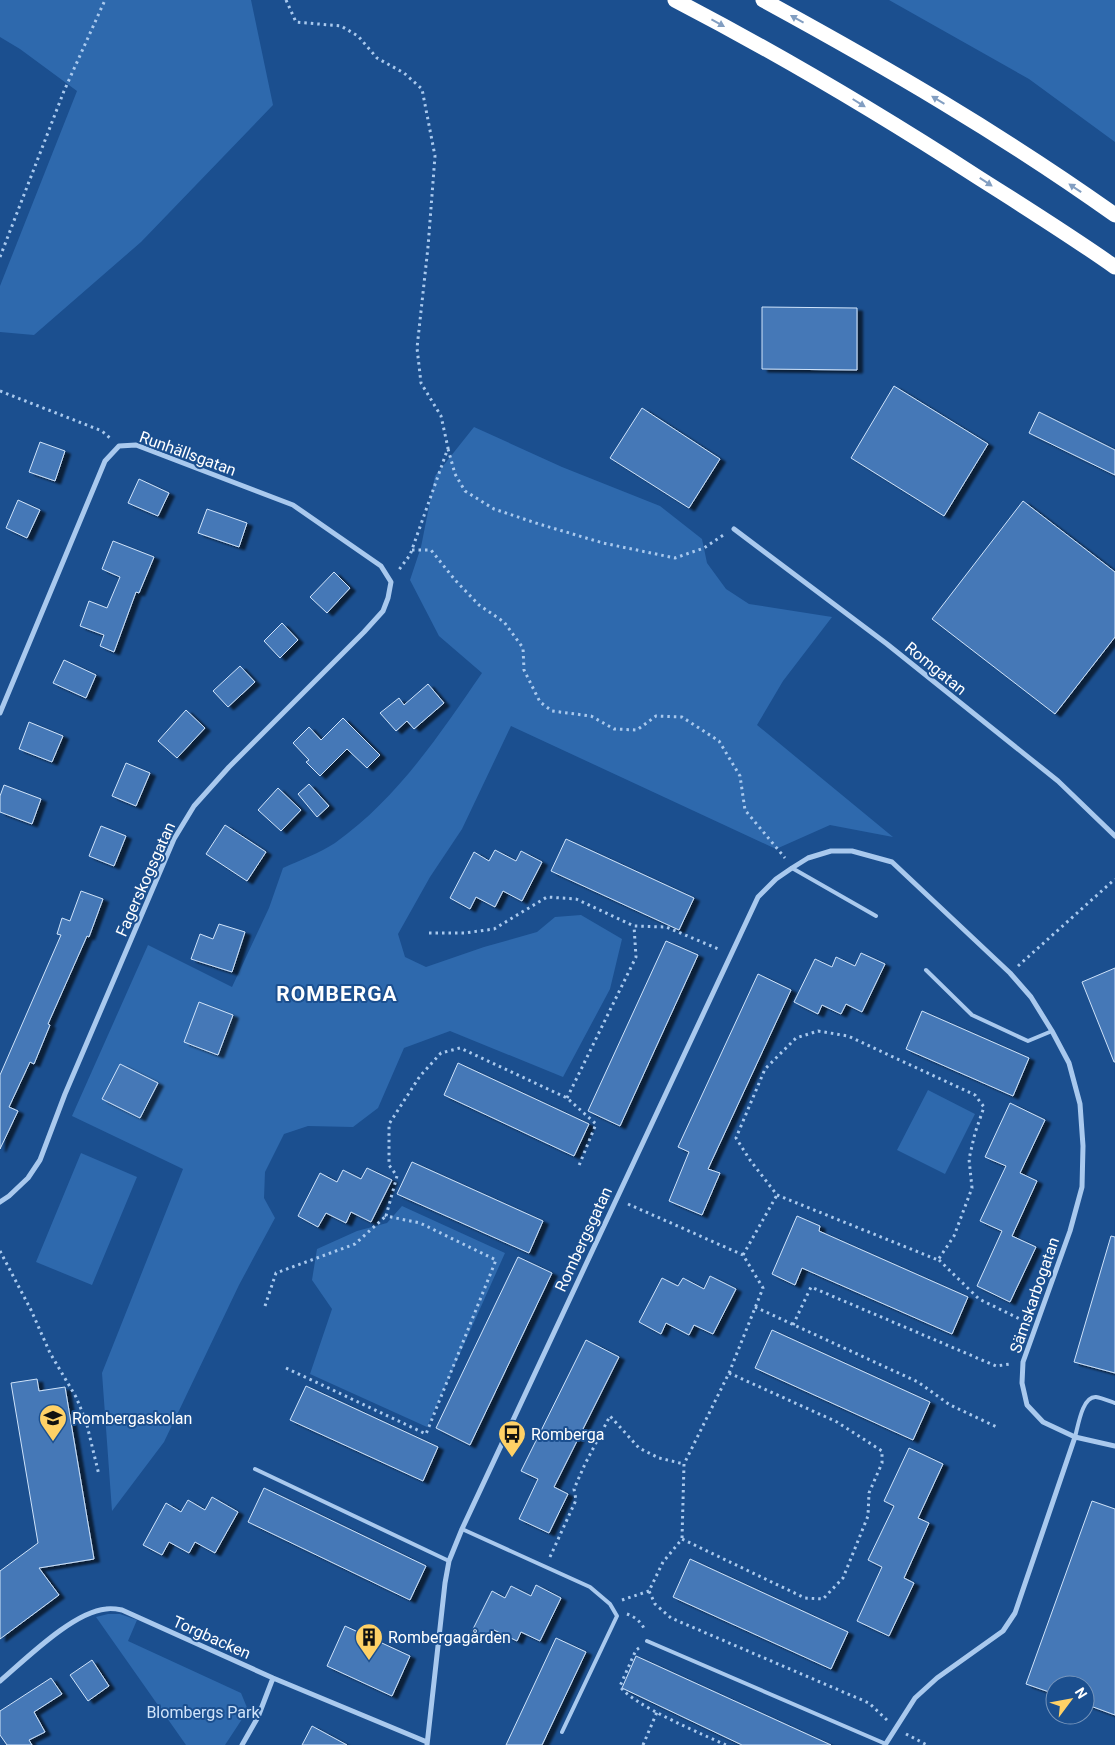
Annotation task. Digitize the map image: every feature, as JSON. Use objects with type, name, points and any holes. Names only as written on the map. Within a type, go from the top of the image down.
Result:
[{"type":"highway","points":[[675,0],[841,92],[945,156],[1115,267]]},
{"type":"highway","points":[[763,0],[861,54],[969,118],[1115,216]]},
{"type":"highway","points":[[1084,245],[1115,276]]},
{"type":"street","name":"Runhällsgatan","points":[[0,712],[104,461],[119,446],[136,445],[293,505],[381,566],[391,582]]},
{"type":"street","name":"Romgatan","points":[[734,529],[887,644],[1043,769],[1091,811],[1115,836]]},
{"type":"street","name":"Fagerskogsgatan","points":[[0,1202],[28,1178],[40,1160],[77,1066],[174,839],[194,806],[229,767],[383,611],[391,582]]},
{"type":"street","name":"Rombergsgatan","points":[[427,1744],[449,1561],[462,1529],[758,897],[776,879],[792,868],[808,858],[831,851],[852,851],[892,862]]},
{"type":"street","name":"Sämskarbogatan","points":[[892,862],[1010,973],[1031,997],[1069,1063],[1080,1104],[1083,1146],[1082,1187],[1070,1231],[1023,1362],[1022,1383],[1027,1406],[1043,1422],[1075,1437]]},
{"type":"street","points":[[886,1744],[915,1698],[938,1678],[1003,1631],[1015,1613],[1075,1437],[1115,1446]]},
{"type":"street","name":"Torgbacken","points":[[0,1681],[72,1622],[90,1613],[106,1609],[122,1610],[273,1678],[427,1744]]},
{"type":"street","points":[[242,1745],[258,1716],[273,1678]]},
{"type":"lane","points":[[792,868],[876,916]]},
{"type":"lane","points":[[926,970],[972,1015],[1028,1041],[1052,1031]]},
{"type":"lane","points":[[1075,1437],[1086,1402],[1096,1397],[1115,1402]]},
{"type":"lane","points":[[255,1469],[449,1561]]},
{"type":"lane","points":[[462,1529],[590,1586],[610,1604],[616,1616],[562,1732]]},
{"type":"lane","points":[[647,1641],[886,1744]]},
{"type":"path","points":[[0,257],[64,91],[105,0]]},
{"type":"path","points":[[286,0],[296,22],[341,26],[358,36],[377,58],[404,73],[422,89],[435,156],[428,247],[416,348],[421,382],[441,416],[455,474],[465,491],[494,509],[539,524],[602,543],[676,558],[704,548],[734,529]]},
{"type":"path","points":[[0,392],[102,431],[119,446]]},
{"type":"path","points":[[391,582],[410,555],[448,448]]},
{"type":"path","points":[[412,550],[431,550],[455,580],[480,605],[504,622],[523,648],[524,670],[540,702],[552,711],[591,716],[614,730],[637,730],[656,716],[682,717],[719,741],[740,776],[745,810],[792,868]]},
{"type":"path","points":[[1010,973],[1115,879]]},
{"type":"path","points":[[429,933],[494,929],[547,897],[576,899],[634,926],[666,927],[731,955]]},
{"type":"path","points":[[567,1098],[636,957],[634,926]]},
{"type":"path","points":[[938,1260],[954,1236],[972,1188],[970,1159],[975,1132],[984,1107],[976,1095],[848,1036],[818,1031],[796,1038],[765,1070],[736,1138],[777,1196],[938,1260],[979,1299],[1036,1327]]},
{"type":"path","points":[[265,1306],[276,1273],[355,1244],[386,1216],[397,1176],[389,1166],[389,1124],[420,1076],[441,1053],[460,1048],[567,1098],[596,1124],[578,1168]]},
{"type":"path","points":[[743,1255],[777,1196]]},
{"type":"path","points":[[616,1199],[743,1255],[763,1288],[729,1373],[684,1464],[682,1539],[663,1562],[650,1591],[655,1604],[671,1618],[869,1703],[896,1728],[927,1745]]},
{"type":"path","points":[[286,1368],[426,1434],[496,1260],[420,1223],[386,1216]]},
{"type":"path","points":[[0,1251],[31,1310],[50,1353],[79,1405],[86,1421],[99,1475]]},
{"type":"path","points":[[793,1325],[811,1287],[996,1366],[1023,1362]]},
{"type":"path","points":[[755,1307],[918,1382],[950,1405],[999,1428]]},
{"type":"path","points":[[682,1539],[806,1598],[823,1599],[844,1578],[868,1516],[869,1493],[882,1463],[882,1452],[837,1422],[729,1373]]},
{"type":"path","points":[[546,1566],[576,1500],[574,1489],[610,1416],[640,1448],[659,1458],[684,1464]]},
{"type":"path","points":[[610,1604],[650,1591]]},
{"type":"path","points":[[615,1614],[634,1616],[643,1626],[647,1641],[636,1650],[620,1686],[623,1692],[641,1704],[726,1745]]},
{"type":"path","points":[[643,1745],[657,1712]]},
{"type":"green space","points":[[0,0],[251,0],[273,105],[141,242],[34,335],[0,332],[0,286],[77,91],[20,49],[0,37]]},
{"type":"green space","points":[[889,0],[1115,0],[1115,142],[1029,79]]},
{"type":"green space","points":[[474,427],[562,467],[660,506],[702,539],[707,563],[726,589],[749,604],[832,617],[783,681],[757,725],[893,837],[830,825],[776,849],[511,726],[462,829],[430,877],[398,934],[405,957],[426,967],[484,947],[537,932],[555,917],[581,915],[622,939],[610,989],[563,1077],[450,1031],[404,1048],[378,1108],[353,1127],[308,1126],[284,1134],[265,1172],[264,1198],[275,1218],[239,1285],[164,1442],[112,1511],[102,1373],[183,1169],[72,1116],[148,945],[232,987],[269,908],[283,868],[335,843],[378,806],[416,764],[482,673],[439,636],[410,580],[421,547],[435,476]]},
{"type":"green space","points":[[928,1090],[975,1114],[945,1174],[897,1150]]},
{"type":"green space","points":[[81,1153],[137,1177],[92,1285],[36,1262]]},
{"type":"green space","points":[[402,1206],[505,1253],[427,1427],[310,1374],[332,1309],[312,1280],[317,1249],[357,1231],[387,1223]]},
{"type":"green space","name":"Blombergs Park","points":[[120,1614],[137,1620],[128,1641],[241,1693],[248,1710],[225,1745],[186,1745],[96,1617]]},
{"type":"building","points":[[762,307],[857,308],[857,370],[762,369]]},
{"type":"building","points":[[894,386],[988,444],[944,516],[851,458]]},
{"type":"building","points":[[642,408],[720,459],[689,508],[610,458]]},
{"type":"building","points":[[1039,412],[1115,450],[1115,475],[1029,433]]},
{"type":"building","points":[[40,442],[65,451],[55,481],[29,472]]},
{"type":"building","points":[[139,479],[169,493],[158,516],[128,503]]},
{"type":"building","points":[[18,500],[40,510],[27,538],[6,528]]},
{"type":"building","points":[[1023,501],[1115,572],[1115,637],[1055,714],[932,619]]},
{"type":"building","points":[[207,509],[247,523],[239,547],[198,533]]},
{"type":"building","points":[[113,541],[154,557],[139,593],[136,592],[114,652],[100,646],[104,635],[80,626],[89,601],[107,608],[120,577],[102,569]]},
{"type":"building","points":[[334,572],[350,588],[327,613],[310,597]]},
{"type":"building","points":[[282,623],[298,640],[280,658],[264,641]]},
{"type":"building","points":[[64,660],[96,675],[86,698],[53,683]]},
{"type":"building","points":[[240,666],[255,682],[228,707],[213,691]]},
{"type":"building","points":[[428,684],[444,703],[414,729],[407,721],[396,731],[380,713],[399,698],[404,705]]},
{"type":"building","points":[[186,710],[205,728],[177,758],[158,741]]},
{"type":"building","points":[[343,718],[380,755],[367,768],[347,749],[320,776],[306,762],[309,760],[293,743],[309,727],[321,740]]},
{"type":"building","points":[[29,722],[63,736],[52,762],[19,749]]},
{"type":"building","points":[[126,763],[150,773],[136,806],[112,796]]},
{"type":"building","points":[[309,784],[329,806],[317,817],[298,794]]},
{"type":"building","points":[[4,785],[41,799],[32,824],[0,812],[0,796]]},
{"type":"building","points":[[278,788],[301,810],[281,831],[258,810]]},
{"type":"building","points":[[225,825],[266,852],[247,881],[206,854]]},
{"type":"building","points":[[101,826],[126,836],[114,866],[89,856]]},
{"type":"building","points":[[566,839],[694,898],[679,930],[551,871]]},
{"type":"building","points":[[495,850],[516,861],[521,851],[542,862],[522,901],[503,891],[495,907],[476,897],[470,909],[450,898],[474,852],[489,861]]},
{"type":"building","points":[[81,891],[103,899],[89,937],[87,936],[48,1024],[50,1025],[34,1064],[30,1062],[9,1107],[18,1111],[0,1149],[0,1075],[61,935],[57,934],[62,918],[70,921]]},
{"type":"building","points":[[219,924],[245,932],[232,972],[191,959],[200,934],[213,939]]},
{"type":"building","points":[[666,941],[698,955],[620,1126],[588,1111]]},
{"type":"building","points":[[861,953],[885,964],[862,1012],[846,1004],[841,1014],[822,1005],[818,1014],[794,1002],[815,959],[832,967],[836,957],[855,966]]},
{"type":"building","points":[[1115,968],[1115,1062],[1114,1062],[1082,982]]},
{"type":"building","points":[[758,974],[791,990],[708,1169],[720,1173],[702,1215],[669,1201],[689,1152],[678,1147]]},
{"type":"building","points":[[199,1002],[233,1015],[218,1055],[184,1042]]},
{"type":"building","points":[[922,1011],[1029,1058],[1013,1096],[906,1049]]},
{"type":"building","points":[[458,1063],[589,1124],[574,1156],[444,1095]]},
{"type":"building","points":[[120,1064],[158,1083],[140,1118],[102,1099]]},
{"type":"building","points":[[1010,1103],[1045,1120],[1020,1173],[1037,1181],[1012,1236],[1036,1247],[1010,1302],[977,1286],[1002,1231],[980,1221],[1006,1166],[985,1157]]},
{"type":"building","points":[[412,1162],[543,1221],[529,1253],[397,1194]]},
{"type":"building","points":[[367,1168],[392,1180],[371,1222],[351,1212],[346,1223],[326,1213],[318,1227],[298,1216],[320,1173],[337,1182],[343,1170],[361,1179]]},
{"type":"building","points":[[797,1216],[820,1226],[819,1231],[968,1297],[952,1334],[802,1268],[795,1285],[772,1274]]},
{"type":"building","points":[[1111,1236],[1115,1237],[1115,1373],[1074,1362]]},
{"type":"building","points":[[518,1257],[552,1273],[470,1445],[436,1428]]},
{"type":"building","points":[[710,1276],[736,1289],[713,1334],[694,1325],[689,1335],[666,1323],[661,1334],[639,1322],[662,1278],[678,1286],[683,1278],[704,1289]]},
{"type":"building","points":[[772,1330],[930,1402],[913,1440],[755,1368]]},
{"type":"building","points":[[586,1340],[619,1357],[554,1487],[568,1494],[549,1533],[519,1519],[538,1479],[521,1471]]},
{"type":"building","points":[[37,1379],[39,1391],[65,1387],[94,1559],[39,1568],[59,1595],[0,1639],[0,1571],[38,1543],[11,1383]]},
{"type":"building","points":[[306,1386],[438,1447],[423,1481],[290,1420]]},
{"type":"building","points":[[909,1448],[943,1464],[918,1518],[929,1523],[904,1578],[914,1583],[889,1636],[857,1621],[882,1567],[868,1560],[894,1506],[884,1501]]},
{"type":"building","points":[[264,1488],[426,1566],[410,1600],[248,1522]]},
{"type":"building","points":[[212,1497],[238,1512],[215,1553],[195,1542],[189,1553],[169,1542],[162,1555],[143,1545],[166,1503],[181,1512],[188,1500],[205,1510]]},
{"type":"building","points":[[1092,1501],[1115,1509],[1115,1715],[1095,1708],[1095,1675],[1045,1675],[1045,1691],[1026,1684]]},
{"type":"building","points":[[690,1559],[848,1632],[831,1669],[673,1597]]},
{"type":"building","points":[[536,1585],[561,1598],[540,1641],[521,1632],[517,1641],[494,1630],[489,1640],[472,1631],[492,1591],[505,1598],[511,1586],[531,1596]]},
{"type":"building","name":"Rombergagården","points":[[345,1626],[410,1656],[392,1696],[327,1666]]},
{"type":"building","points":[[556,1638],[586,1652],[542,1745],[506,1745]]},
{"type":"building","points":[[636,1656],[831,1745],[742,1745],[622,1688]]},
{"type":"building","points":[[92,1660],[109,1686],[88,1701],[70,1675]]},
{"type":"building","points":[[51,1678],[62,1694],[34,1712],[45,1732],[29,1740],[32,1745],[7,1745],[0,1735],[0,1711]]},
{"type":"building","points":[[312,1726],[347,1745],[302,1745]]},
{"type":"place","name":"Rombergaskolan","points":[[53,1442]]},
{"type":"place","name":"Romberga","points":[[512,1458]]},
{"type":"place","name":"Rombergagården","points":[[369,1661]]},
{"type":"district","name":"ROMBERGA","points":[[337,994]]}]
